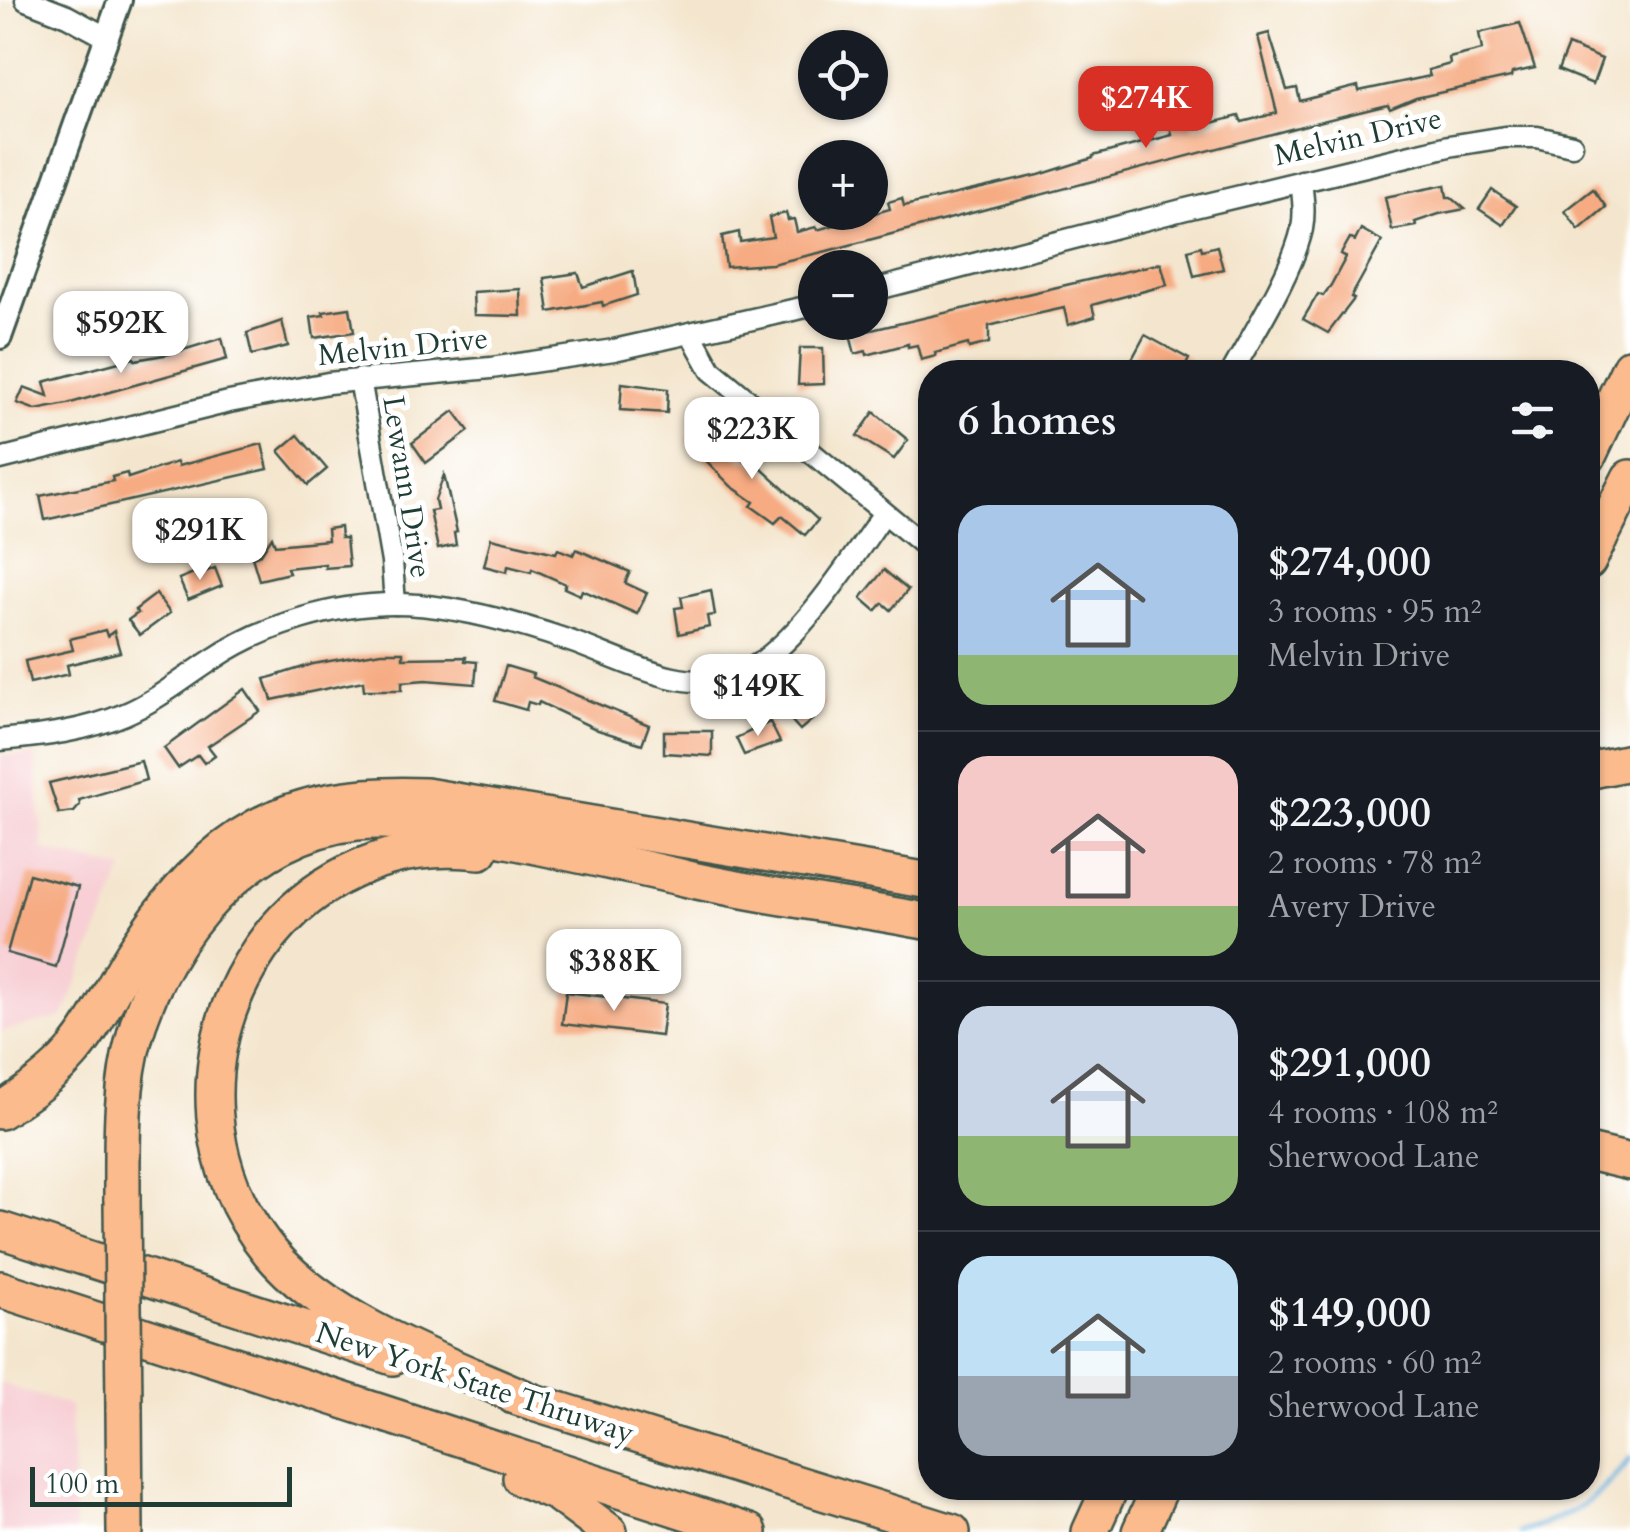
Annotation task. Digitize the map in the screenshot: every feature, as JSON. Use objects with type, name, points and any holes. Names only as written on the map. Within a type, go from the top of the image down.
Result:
[{"type":"highway","points":[[1600,394],[1630,340]]},
{"type":"highway","points":[[1600,431],[1630,367]]},
{"type":"highway","points":[[1600,537],[1630,478]]},
{"type":"highway","points":[[1600,768],[1630,762]]},
{"type":"highway","points":[[0,1112],[32,1090],[72,1053],[178,889],[211,858],[250,830],[286,812],[333,799],[378,794],[426,796],[918,880]]},
{"type":"highway","points":[[112,1201],[126,1076],[135,1035],[171,952],[196,916],[227,884],[270,852],[317,830],[356,822],[434,825],[754,892],[918,919]]},
{"type":"highway","points":[[533,1402],[359,1321],[299,1281],[271,1253],[227,1180],[214,1130],[213,1076],[221,1027],[261,948],[285,920],[320,891],[369,863],[404,853],[453,848],[637,866]]},
{"type":"highway","points":[[125,1532],[113,1410],[112,1201],[102,1110],[108,1056],[124,1000],[156,922]]},
{"type":"highway","points":[[1600,1136],[1630,1142]]},
{"type":"highway","points":[[1600,1155],[1630,1162]]},
{"type":"highway","name":"New York State Thruway","points":[[0,1230],[952,1532]]},
{"type":"highway","name":"New York State Thruway","points":[[0,1289],[749,1532]]},
{"type":"highway","points":[[102,1532],[113,1410]]},
{"type":"highway","points":[[394,1416],[557,1493],[608,1532]]},
{"type":"highway","points":[[1092,1527],[1102,1500]]},
{"type":"highway","points":[[1140,1531],[1154,1500]]},
{"type":"street","points":[[26,0],[106,37]]},
{"type":"street","points":[[0,337],[120,0]]},
{"type":"street","name":"Melvin Drive","points":[[888,286],[1449,146],[1505,137],[1536,137],[1572,145]]},
{"type":"street","points":[[1238,360],[1281,280],[1302,230],[1301,181]]},
{"type":"street","name":"Melvin Drive","points":[[0,458],[230,402],[360,379],[491,368],[614,350],[798,308]]},
{"type":"street","points":[[690,334],[711,370],[918,541]]},
{"type":"street","name":"Lewann Drive","points":[[360,379],[380,485],[395,604]]},
{"type":"street","points":[[0,740],[46,736],[103,722],[156,698],[257,635],[321,614],[395,604],[417,604],[512,624],[691,681],[721,680],[759,663],[798,628],[884,514]]},
{"type":"shaded area","points":[[0,755],[35,755],[43,850],[124,869],[63,1017],[0,1032]]},
{"type":"shaded area","points":[[0,1383],[70,1406],[75,1532],[0,1532]]},
{"type":"building","points":[[1520,23],[1535,68],[1416,98],[1390,109],[1388,105],[1306,125],[831,250],[798,250],[798,258],[772,264],[726,267],[722,236],[739,232],[740,242],[773,237],[769,217],[786,213],[788,220],[794,219],[797,232],[888,230],[888,202],[902,198],[904,206],[1039,175],[1172,135],[1170,126],[1191,120],[1193,128],[1239,116],[1242,122],[1277,113],[1258,36],[1269,33],[1287,90],[1297,88],[1300,101],[1358,86],[1359,91],[1430,76],[1428,70],[1450,64],[1449,58],[1482,50],[1479,33]]},
{"type":"building","points":[[1568,45],[1602,59],[1593,84],[1558,70]]},
{"type":"building","points":[[1445,185],[1447,197],[1465,209],[1392,230],[1385,197]]},
{"type":"building","points":[[1593,189],[1606,207],[1579,230],[1565,211]]},
{"type":"building","points":[[1492,190],[1516,206],[1503,225],[1479,209]]},
{"type":"building","points":[[1361,229],[1382,241],[1351,297],[1354,299],[1328,333],[1303,319],[1318,294],[1323,296],[1331,285],[1346,257],[1341,254]]},
{"type":"building","points":[[1201,246],[1202,250],[1217,246],[1223,269],[1194,276],[1188,250]]},
{"type":"building","points":[[1161,263],[1167,285],[1092,305],[1095,317],[1068,325],[1064,308],[989,326],[989,343],[969,348],[968,344],[921,360],[917,345],[908,344],[867,355],[866,351],[855,354],[851,340],[888,340],[888,326]]},
{"type":"building","points":[[633,271],[637,295],[603,306],[602,302],[549,312],[544,278],[578,273],[583,287]]},
{"type":"building","points":[[520,289],[521,316],[474,315],[473,292]]},
{"type":"building","points":[[350,308],[354,332],[314,338],[311,317]]},
{"type":"building","points":[[282,321],[288,346],[252,355],[247,333]]},
{"type":"building","points":[[1145,335],[1189,359],[1188,360],[1131,360]]},
{"type":"building","points":[[222,338],[227,359],[67,404],[36,410],[17,403],[24,387],[48,396],[44,382],[134,358],[170,354]]},
{"type":"building","points":[[800,348],[823,348],[824,384],[798,385]]},
{"type":"building","points":[[622,383],[668,389],[667,413],[620,410]]},
{"type":"building","points":[[454,411],[469,431],[426,463],[412,443]]},
{"type":"building","points":[[874,412],[908,440],[894,459],[857,436]]},
{"type":"building","points":[[701,425],[744,461],[746,458],[763,470],[818,520],[805,535],[782,516],[775,523],[751,506],[754,502],[731,486],[687,441]]},
{"type":"building","points":[[298,435],[327,469],[308,485],[279,451]]},
{"type":"building","points":[[262,444],[268,469],[45,520],[40,496]]},
{"type":"building","points":[[444,475],[457,532],[456,545],[438,549],[430,511],[437,510],[435,500]]},
{"type":"building","points":[[340,527],[341,538],[346,538],[349,566],[287,568],[289,573],[259,580],[252,557],[261,554],[272,537],[275,545],[328,540],[327,529]]},
{"type":"building","points":[[491,538],[556,553],[558,549],[573,555],[576,549],[630,572],[625,583],[647,593],[637,614],[582,590],[580,595],[564,588],[566,584],[532,569],[531,572],[508,566],[507,572],[484,566]]},
{"type":"building","points":[[215,568],[222,586],[188,600],[179,579]]},
{"type":"building","points":[[884,570],[908,590],[891,610],[883,603],[876,611],[861,598]]},
{"type":"building","points":[[711,590],[715,615],[707,616],[709,627],[679,634],[675,608],[683,607],[681,597]]},
{"type":"building","points":[[156,594],[170,613],[140,635],[128,620]]},
{"type":"building","points":[[105,630],[107,636],[114,631],[120,652],[67,665],[69,674],[30,683],[25,661],[73,650],[70,639]]},
{"type":"building","points":[[403,652],[403,658],[466,657],[465,661],[477,662],[475,684],[426,680],[402,682],[402,690],[364,690],[363,681],[272,700],[265,679],[313,664]]},
{"type":"building","points":[[506,666],[649,725],[642,744],[598,730],[539,702],[528,702],[526,710],[495,701]]},
{"type":"building","points":[[811,687],[825,704],[800,730],[783,711]]},
{"type":"building","points":[[245,689],[260,711],[208,746],[215,755],[204,763],[198,755],[178,768],[164,748]]},
{"type":"building","points":[[770,722],[780,742],[744,755],[736,738]]},
{"type":"building","points":[[664,731],[712,731],[712,756],[664,753]]},
{"type":"building","points":[[141,761],[146,780],[79,800],[74,812],[59,814],[49,783]]},
{"type":"building","points":[[29,874],[78,887],[56,967],[7,953]]},
{"type":"building","points":[[566,992],[665,1004],[661,1036],[562,1024]]},
{"type":"waterway","points":[[1600,1491],[1630,1459]]},
{"type":"waterway","points":[[1521,1532],[1556,1519],[1589,1500]]}]
